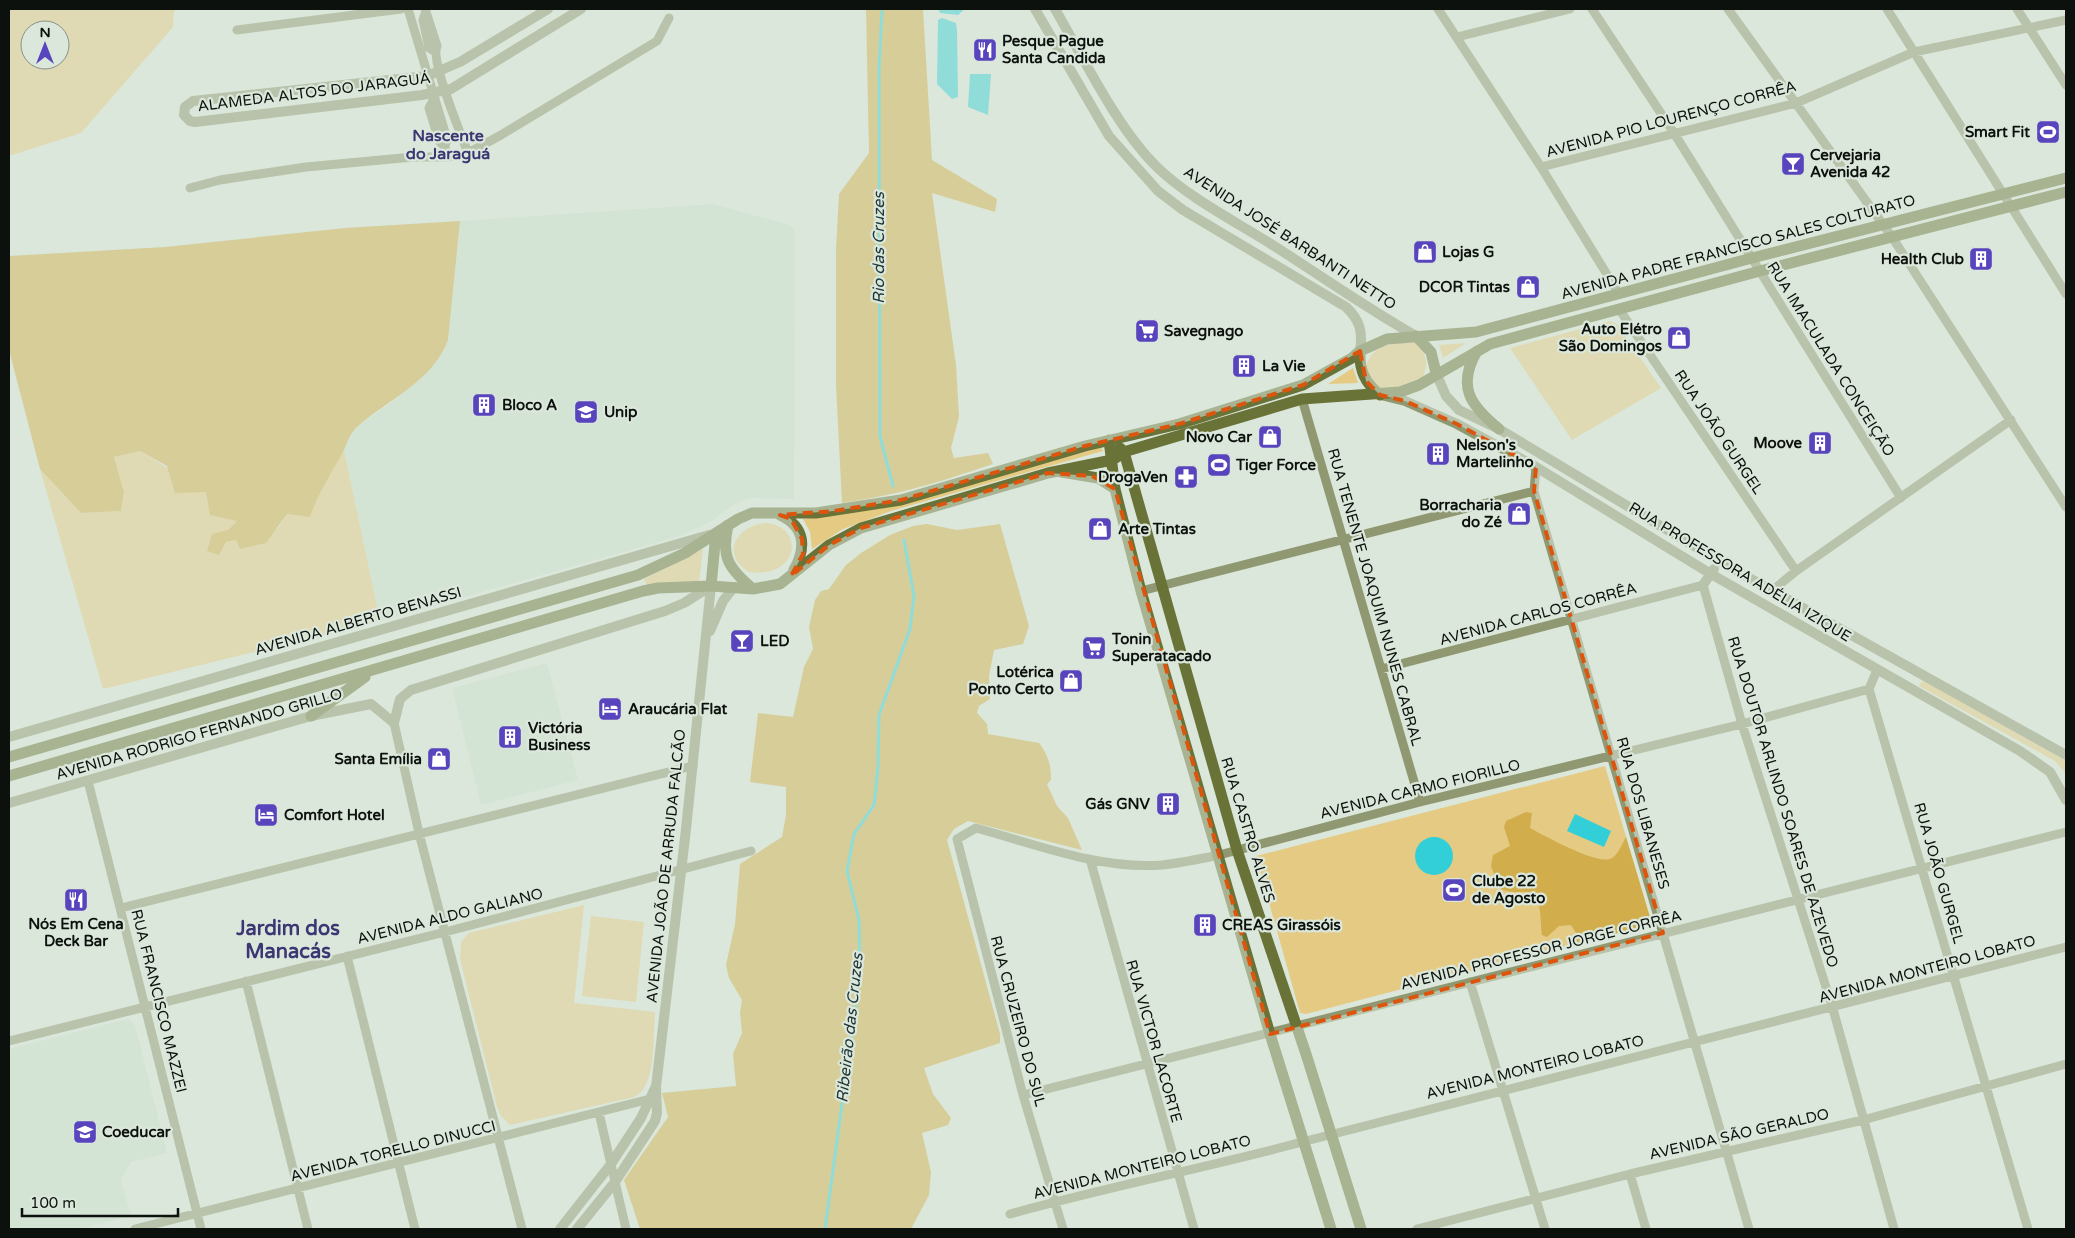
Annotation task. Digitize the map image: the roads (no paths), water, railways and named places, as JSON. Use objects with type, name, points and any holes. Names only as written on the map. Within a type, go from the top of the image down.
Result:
[{"type":"main road","name":"AVENIDA PADRE FRANCISCO SALES COLTURATO","points":[[1416,336],[1440,336],[1476,332],[1752,258],[2066,178]]},
{"type":"main road","name":"AVENIDA PADRE FRANCISCO SALES COLTURATO","points":[[1436,374],[1490,344],[1760,271],[2066,192]]},
{"type":"main road","points":[[9,757],[638,575],[684,553],[752,513],[780,514],[834,511],[901,500],[1085,446],[1179,424],[1303,384],[1352,358],[1360,351],[1387,339],[1416,336],[1431,352],[1436,374],[1413,387],[1380,395],[1318,396],[1302,399],[1124,452],[1112,460],[1052,472],[861,528],[829,545],[780,584],[753,589],[711,586],[658,588],[9,776]]},
{"type":"main road","points":[[1477,350],[1470,362],[1467,390],[1475,408],[1499,430]]},
{"type":"main road","points":[[1360,351],[1361,371],[1366,381],[1380,395]]},
{"type":"main road","points":[[1111,440],[1115,490],[1141,591],[1270,1034],[1331,1229]]},
{"type":"main road","name":"RUA CASTRO ALVES","points":[[1111,440],[1124,452],[1237,850],[1297,1027],[1361,1229]]},
{"type":"main road","points":[[1052,472],[1098,478],[1115,490]]},
{"type":"main road","points":[[780,514],[791,519],[802,539],[803,554],[791,576]]},
{"type":"main road","points":[[728,526],[725,547],[729,564],[739,578],[753,589]]},
{"type":"main road","points":[[711,586],[716,533]]},
{"type":"main road","points":[[1129,545],[1148,540]]},
{"type":"main road","points":[[311,716],[373,672]]},
{"type":"street","points":[[237,30],[401,9]]},
{"type":"street","points":[[408,9],[433,96],[429,108],[439,141],[445,147],[447,157]]},
{"type":"street","name":"ALAMEDA ALTOS DO JARAGUÁ","points":[[548,9],[460,62],[427,76],[193,101],[184,107],[184,115],[190,121],[195,122],[433,96],[581,9]]},
{"type":"street","points":[[1035,9],[1109,136],[1154,187],[1183,210],[1346,307],[1356,316],[1360,324],[1360,351]]},
{"type":"street","name":"AVENIDA JOSÉ BARBANTI NETTO","points":[[1055,9],[1128,132],[1157,167],[1189,194],[1280,250],[1326,282],[1416,336]]},
{"type":"street","points":[[1438,9],[1541,167],[1619,294]]},
{"type":"street","points":[[1457,38],[1570,9]]},
{"type":"street","name":"RUA IMACULADA CONCEIÇÃO","points":[[1592,9],[1674,132],[1901,498]]},
{"type":"street","points":[[1728,9],[1892,237],[2066,507]]},
{"type":"street","points":[[1888,9],[2066,294]]},
{"type":"street","points":[[2017,9],[2066,85]]},
{"type":"street","points":[[426,10],[437,46],[434,52],[439,71],[468,153]]},
{"type":"street","points":[[190,188],[220,180],[306,167],[413,157],[447,157],[468,153],[501,136],[657,41],[669,18]]},
{"type":"street","name":"AVENIDA PIO LOURENÇO CORRÊA","points":[[1541,167],[1674,132],[1796,103],[1914,52],[2066,20]]},
{"type":"street","name":"RUA JOÃO GURGEL","points":[[1619,309],[1796,571]]},
{"type":"street","name":"RUA PROFESSORA ADÉLIA IZIQUE","points":[[1436,374],[1446,396],[1459,410],[1538,452],[1719,561],[2066,755]]},
{"type":"street","name":"RUA PROFESSORA ADÉLIA IZIQUE","points":[[1380,395],[1405,401],[1457,424],[1536,467],[1711,574],[2042,764],[2050,772],[2066,800]]},
{"type":"street","name":"RUA TENENTE JOAQUIM NUNES CABRAL","points":[[1302,399],[1420,802]]},
{"type":"street","points":[[1773,590],[1796,571],[2010,420]]},
{"type":"street","points":[[1141,591],[1161,584],[1534,491],[1538,452]]},
{"type":"street","name":"RUA DOS LIBANESES","points":[[1534,491],[1612,754],[1748,1229]]},
{"type":"street","name":"AVENIDA ALBERTO BENASSI","points":[[9,738],[716,533]]},
{"type":"street","points":[[1703,584],[1719,561]]},
{"type":"street","name":"AVENIDA CARLOS CORRÊA","points":[[1380,669],[1703,584]]},
{"type":"street","name":"RUA DOUTOR ARLINDO SOARES DE AZEVEDO","points":[[1703,584],[1742,724],[1833,1009],[1894,1229]]},
{"type":"street","points":[[522,1229],[419,833],[394,723],[400,699],[410,690],[665,611],[684,603],[711,586]]},
{"type":"street","name":"AVENIDA JOÃO DE ARRUDA FALCÃO","points":[[577,1229],[615,1182],[655,1122],[654,1094],[693,766],[711,586]]},
{"type":"street","name":"AVENIDA JOÃO DE ARRUDA FALCÃO","points":[[704,648],[723,601],[734,588]]},
{"type":"street","points":[[1870,689],[1877,670],[1889,655]]},
{"type":"street","name":"RUA JOÃO GURGEL","points":[[1870,689],[2028,1229]]},
{"type":"street","name":"AVENIDA CARMO FIORILLO","points":[[976,828],[1090,859],[1161,865],[1219,855],[1420,802],[1742,724],[1870,689]]},
{"type":"street","name":"AVENIDA RODRIGO FERNANDO GRILLO","points":[[9,803],[311,716],[371,704],[394,723]]},
{"type":"street","points":[[121,908],[693,766]]},
{"type":"street","name":"RUA FRANCISCO MAZZEI","points":[[88,781],[201,1229]]},
{"type":"street","name":"RUA CRUZEIRO DO SUL","points":[[976,828],[957,839],[1023,1095],[1063,1229]]},
{"type":"street","name":"AVENIDA PROFESSOR JORGE CORRÊA","points":[[1023,1095],[1270,1034],[1663,932],[2066,832]]},
{"type":"street","name":"AVENIDA ALDO GALIANO","points":[[9,1041],[445,932],[751,852]]},
{"type":"street","name":"RUA VICTOR LACORTE","points":[[1090,859],[1146,1064],[1194,1229]]},
{"type":"street","name":"AVENIDA MONTEIRO LOBATO","points":[[1010,1214],[1056,1201],[1303,1142],[1694,1041],[1833,1009],[2066,947]]},
{"type":"street","points":[[347,956],[415,1229]]},
{"type":"street","points":[[246,982],[308,1229]]},
{"type":"street","points":[[1470,982],[1545,1229]]},
{"type":"street","name":"AVENIDA SÃO GERALDO","points":[[1417,1229],[1630,1174],[1863,1120],[1986,1084],[2066,1064]]},
{"type":"street","points":[[560,1229],[611,1164],[654,1094]]},
{"type":"street","name":"AVENIDA TORELLO DINUCCI","points":[[135,1229],[599,1113],[654,1094]]},
{"type":"street","points":[[599,1113],[626,1229]]},
{"type":"street","points":[[1630,1174],[1646,1229]]},
{"type":"water","points":[[939,9],[965,9],[958,15],[940,13]]},
{"type":"water","points":[[942,18],[956,23],[957,30],[958,97],[952,99],[937,84],[938,20]]},
{"type":"water","points":[[970,74],[991,74],[988,115],[968,107]]},
{"type":"water","points":[[1575,814],[1611,831],[1604,847],[1567,831]]},
{"type":"water","points":[[1434,837],[1448,842],[1453,856],[1448,870],[1434,875],[1420,870],[1415,856],[1420,842]]},
{"type":"waterway","name":"Rio das Cruzes","points":[[882,9],[879,70],[880,436],[893,486]]},
{"type":"waterway","name":"Ribeirão das Cruzes","points":[[825,1229],[860,972],[859,920],[847,871],[854,834],[874,805],[878,767],[879,715],[910,629],[914,596],[904,540]]},
{"type":"place","name":"Pesque Pague Santa Candida","points":[[985,50]]},
{"type":"place","name":"Smart Fit","points":[[2048,132]]},
{"type":"place","name":"Cervejaria Avenida 42","points":[[1793,164]]},
{"type":"place","name":"Lojas G","points":[[1425,252]]},
{"type":"place","name":"Health Club","points":[[1981,259]]},
{"type":"place","name":"DCOR Tintas","points":[[1528,287]]},
{"type":"place","name":"Savegnago","points":[[1147,331]]},
{"type":"place","name":"Auto Elétro São Domingos","points":[[1679,338]]},
{"type":"place","name":"La Vie","points":[[1244,366]]},
{"type":"place","name":"Bloco A","points":[[484,405]]},
{"type":"place","name":"Unip","points":[[586,412]]},
{"type":"place","name":"Novo Car","points":[[1270,437]]},
{"type":"place","name":"Moove","points":[[1820,443]]},
{"type":"place","name":"Nelson's Martelinho","points":[[1438,454]]},
{"type":"place","name":"Tiger Force","points":[[1219,465]]},
{"type":"place","name":"DrogaVen","points":[[1186,477]]},
{"type":"place","name":"Borracharia do Zé","points":[[1519,514]]},
{"type":"place","name":"Arte Tintas","points":[[1100,529]]},
{"type":"place","name":"LED","points":[[742,641]]},
{"type":"place","name":"Tonin Superatacado","points":[[1094,648]]},
{"type":"place","name":"Lotérica Ponto Certo","points":[[1071,681]]},
{"type":"place","name":"Araucária Flat","points":[[610,709]]},
{"type":"place","name":"Victória Business","points":[[510,737]]},
{"type":"place","name":"Santa Emília","points":[[439,759]]},
{"type":"place","name":"Gás GNV","points":[[1168,804]]},
{"type":"place","name":"Comfort Hotel","points":[[266,815]]},
{"type":"place","name":"Clube 22 de Agosto","points":[[1454,890]]},
{"type":"place","name":"Nós Em Cena Deck Bar","points":[[76,900]]},
{"type":"place","name":"CREAS Girassóis","points":[[1205,925]]},
{"type":"place","name":"Coeducar","points":[[85,1132]]},
{"type":"district","name":"Nascente do Jaraguá","points":[[448,145]]},
{"type":"district","name":"Jardim dos Manacás","points":[[288,940]]}]
